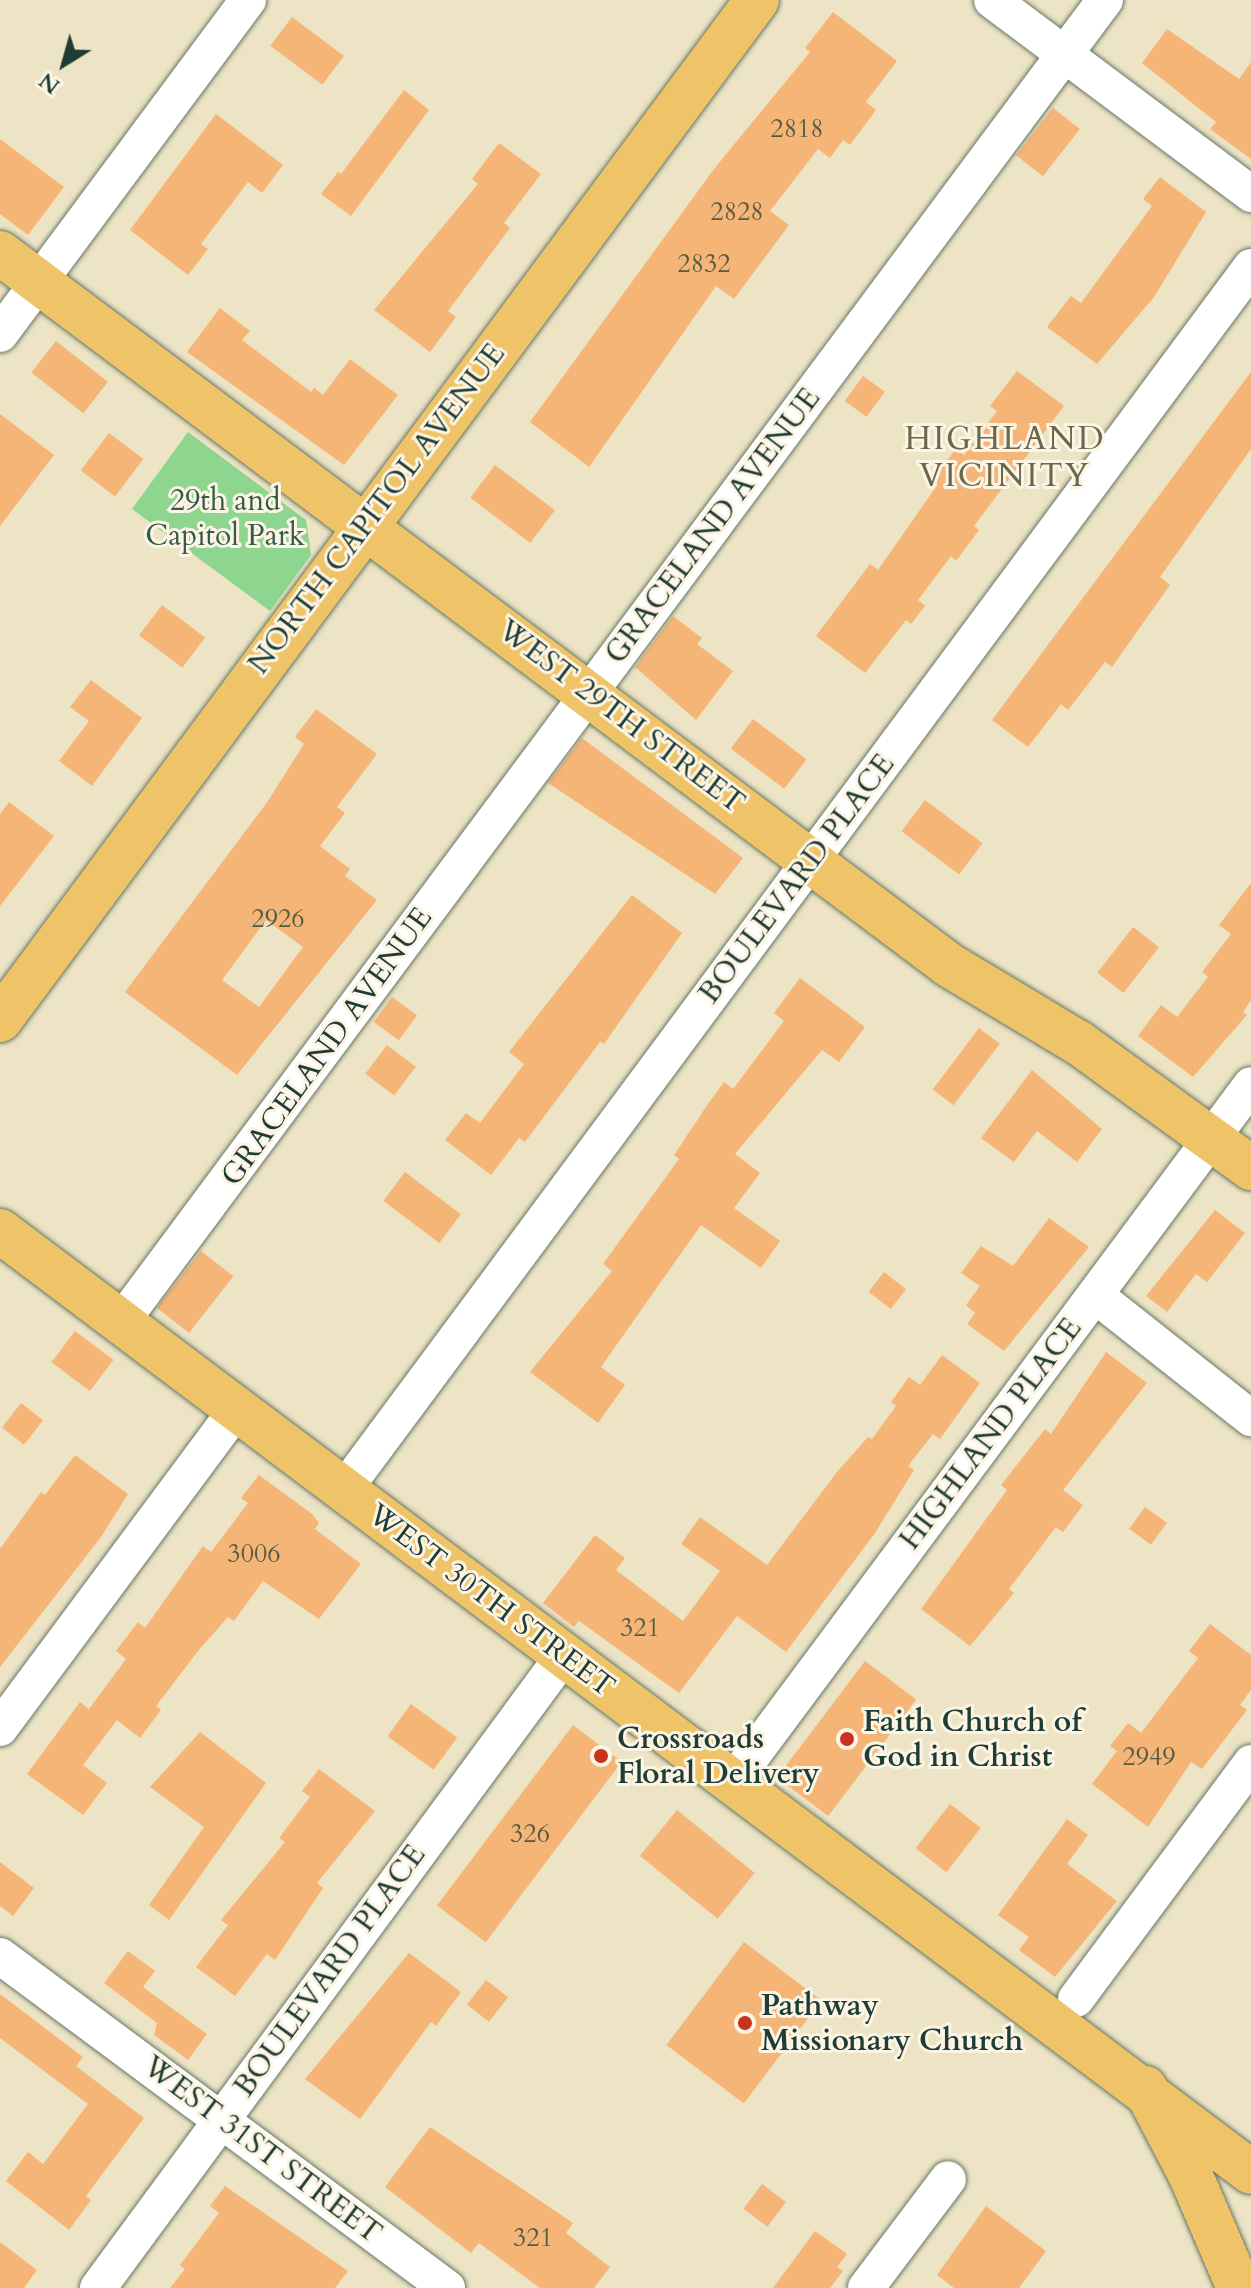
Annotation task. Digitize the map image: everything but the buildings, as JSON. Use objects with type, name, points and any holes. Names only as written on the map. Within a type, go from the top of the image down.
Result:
[{"type":"main road","name":"NORTH CAPITOL AVENUE","points":[[0,1020],[365,524],[757,0]]},
{"type":"main road","name":"WEST 29TH STREET","points":[[0,253],[812,859],[949,965],[1079,1043],[1251,1168]]},
{"type":"main road","name":"WEST 30TH STREET","points":[[0,1231],[731,1784],[1145,2088],[1251,2172]]},
{"type":"main road","points":[[1145,2088],[1191,2176],[1239,2288]]},
{"type":"street","points":[[0,334],[248,0]]},
{"type":"street","points":[[992,0],[1251,194]]},
{"type":"street","name":"GRACELAND AVENUE","points":[[121,1322],[1105,0]]},
{"type":"street","name":"BOULEVARD PLACE","points":[[343,1491],[1251,267]]},
{"type":"street","name":"HIGHLAND PLACE","points":[[731,1784],[1251,1085]]},
{"type":"street","points":[[1095,1295],[1251,1418]]},
{"type":"street","points":[[0,1728],[236,1410]]},
{"type":"street","name":"BOULEVARD PLACE","points":[[98,2288],[564,1655]]},
{"type":"street","points":[[1076,1999],[1251,1763]]},
{"type":"street","name":"WEST 31ST STREET","points":[[0,1956],[447,2288]]},
{"type":"street","points":[[866,2288],[948,2179]]},
{"type":"green space","name":"29th and Capitol Park","points":[[188,432],[306,520],[311,555],[270,611],[132,509]]},
{"type":"place","name":"Faith Church of God in Christ","points":[[847,1739]]},
{"type":"place","name":"Crossroads Floral Delivery","points":[[601,1756]]},
{"type":"place","name":"Pathway Missionary Church","points":[[745,2023]]},
{"type":"district","name":"HIGHLAND VICINITY","points":[[1005,458]]}]
